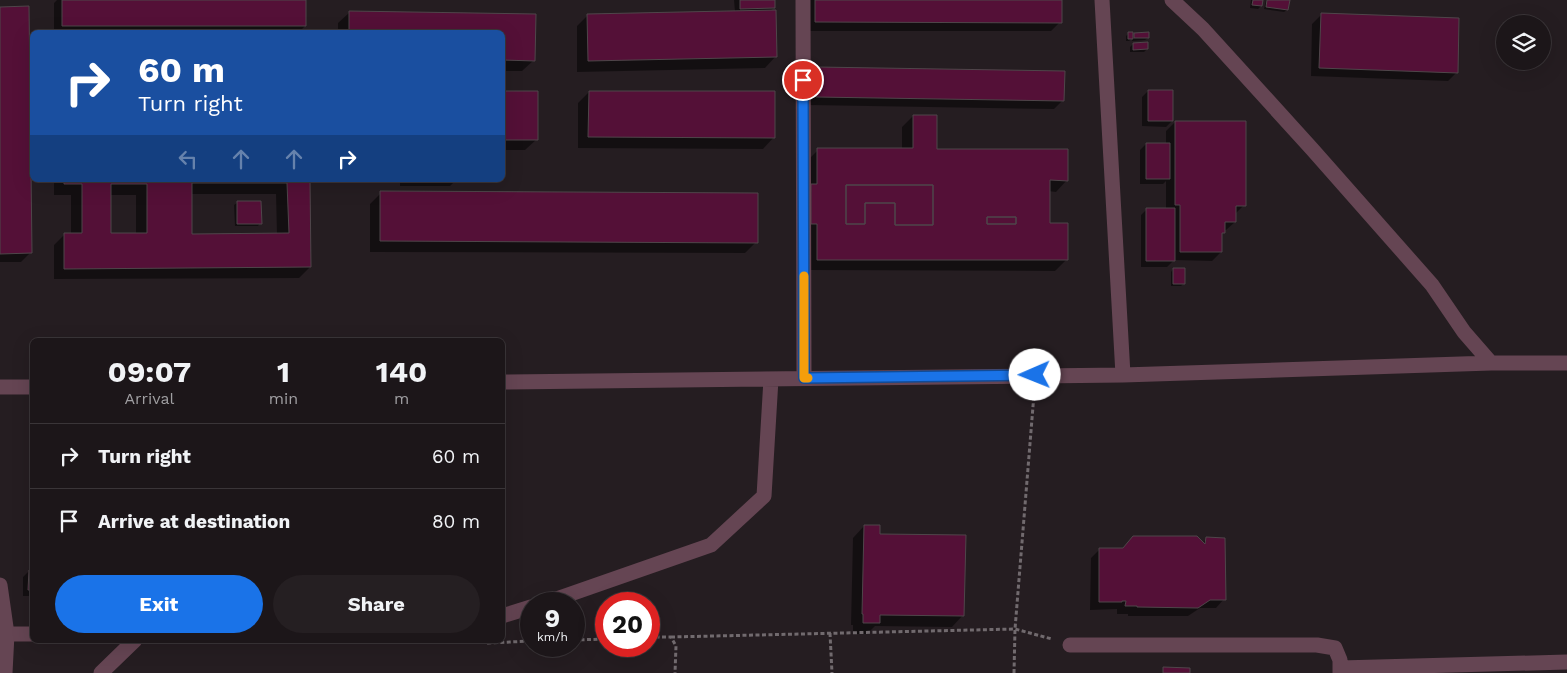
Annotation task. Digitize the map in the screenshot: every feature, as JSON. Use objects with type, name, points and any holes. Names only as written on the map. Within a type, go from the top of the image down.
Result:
[{"type":"lane","points":[[803,0],[804,378]]},
{"type":"lane","points":[[1102,0],[1123,375]]},
{"type":"lane","points":[[1172,0],[1203,29],[1432,285],[1464,332],[1491,363]]},
{"type":"lane","points":[[505,382],[1123,375],[1491,363],[1567,363]]},
{"type":"lane","points":[[576,592],[711,545],[764,496],[771,379]]},
{"type":"lane","points":[[0,387],[30,387]]},
{"type":"lane","points":[[0,585],[7,634],[5,673]]},
{"type":"lane","points":[[505,615],[520,610]]},
{"type":"lane","points":[[7,634],[30,634]]},
{"type":"lane","points":[[101,673],[132,643]]},
{"type":"lane","points":[[1070,645],[1317,645],[1335,648],[1340,660],[1340,670],[1567,662]]},
{"type":"path","points":[[1014,673],[1035,375]]},
{"type":"path","points":[[660,638],[1016,629],[1070,645]]},
{"type":"path","points":[[830,633],[832,673]]},
{"type":"path","points":[[671,637],[676,646],[675,673]]},
{"type":"path","points":[[505,642],[520,642]]},
{"type":"building","points":[[62,0],[306,0],[306,26],[62,26]]},
{"type":"building","points":[[740,0],[775,0],[775,8],[740,9]]},
{"type":"building","points":[[815,0],[1062,0],[1062,23],[815,22]]},
{"type":"building","points":[[1253,0],[1263,0],[1262,6],[1252,5]]},
{"type":"building","points":[[1267,0],[1290,0],[1288,10],[1266,7]]},
{"type":"building","points":[[29,6],[32,253],[0,254],[0,7]]},
{"type":"building","points":[[776,10],[777,57],[588,61],[587,14]]},
{"type":"building","points":[[349,11],[536,14],[535,61],[505,60],[505,30],[349,30]]},
{"type":"building","points":[[1321,13],[1459,18],[1458,73],[1319,68]]},
{"type":"building","points":[[1128,32],[1133,32],[1133,39],[1128,39]]},
{"type":"building","points":[[1149,32],[1149,38],[1134,38],[1134,33]]},
{"type":"building","points":[[1148,42],[1148,49],[1133,50],[1133,43]]},
{"type":"building","points":[[817,67],[1065,71],[1064,101],[816,97]]},
{"type":"building","points":[[1148,90],[1173,90],[1173,121],[1148,121]]},
{"type":"building","points":[[505,91],[538,91],[538,140],[505,140]]},
{"type":"building","points":[[589,91],[775,91],[775,138],[588,137]]},
{"type":"building","points":[[913,115],[937,115],[937,149],[1068,149],[1068,181],[1050,180],[1050,223],[1068,223],[1068,260],[817,260],[817,224],[811,224],[811,184],[817,184],[817,148],[913,148]],"holes":[[[846,185],[933,185],[933,225],[895,225],[895,203],[865,203],[865,224],[846,224]],[[987,217],[1016,217],[1016,224],[987,224]]]},
{"type":"building","points":[[1175,121],[1246,121],[1246,206],[1236,206],[1236,222],[1225,222],[1225,233],[1222,233],[1222,252],[1180,252],[1180,205],[1175,205]]},
{"type":"building","points":[[1146,143],[1170,143],[1170,179],[1146,179]]},
{"type":"building","points":[[64,182],[310,182],[311,267],[64,269],[64,233],[82,233],[82,184],[64,184]],"holes":[[[192,183],[287,183],[289,233],[192,234]],[[111,184],[147,184],[147,233],[111,233]]]},
{"type":"building","points":[[846,185],[933,185],[933,225],[895,225],[895,203],[865,203],[865,224],[846,224]]},
{"type":"building","points":[[380,191],[758,193],[758,243],[380,241]]},
{"type":"building","points":[[237,201],[261,201],[262,224],[237,224]]},
{"type":"building","points":[[1146,208],[1175,208],[1175,261],[1146,261]]},
{"type":"building","points":[[987,217],[1016,217],[1016,224],[987,224]]},
{"type":"building","points":[[1173,268],[1185,268],[1185,284],[1173,284]]},
{"type":"building","points":[[864,525],[880,525],[880,534],[966,535],[964,616],[880,615],[880,623],[863,623]]},
{"type":"building","points":[[1133,536],[1197,536],[1205,544],[1206,537],[1225,538],[1226,600],[1210,600],[1198,608],[1137,607],[1125,606],[1126,601],[1099,602],[1099,548],[1123,548]]},
{"type":"building","points":[[29,570],[30,570],[30,590],[28,590]]},
{"type":"building","points":[[1163,667],[1190,668],[1190,673],[1163,673]]},
{"type":"slow traffic","points":[[804,276],[804,378],[808,378]]},
{"type":"route","points":[[803,80],[804,378],[1035,375]]}]
